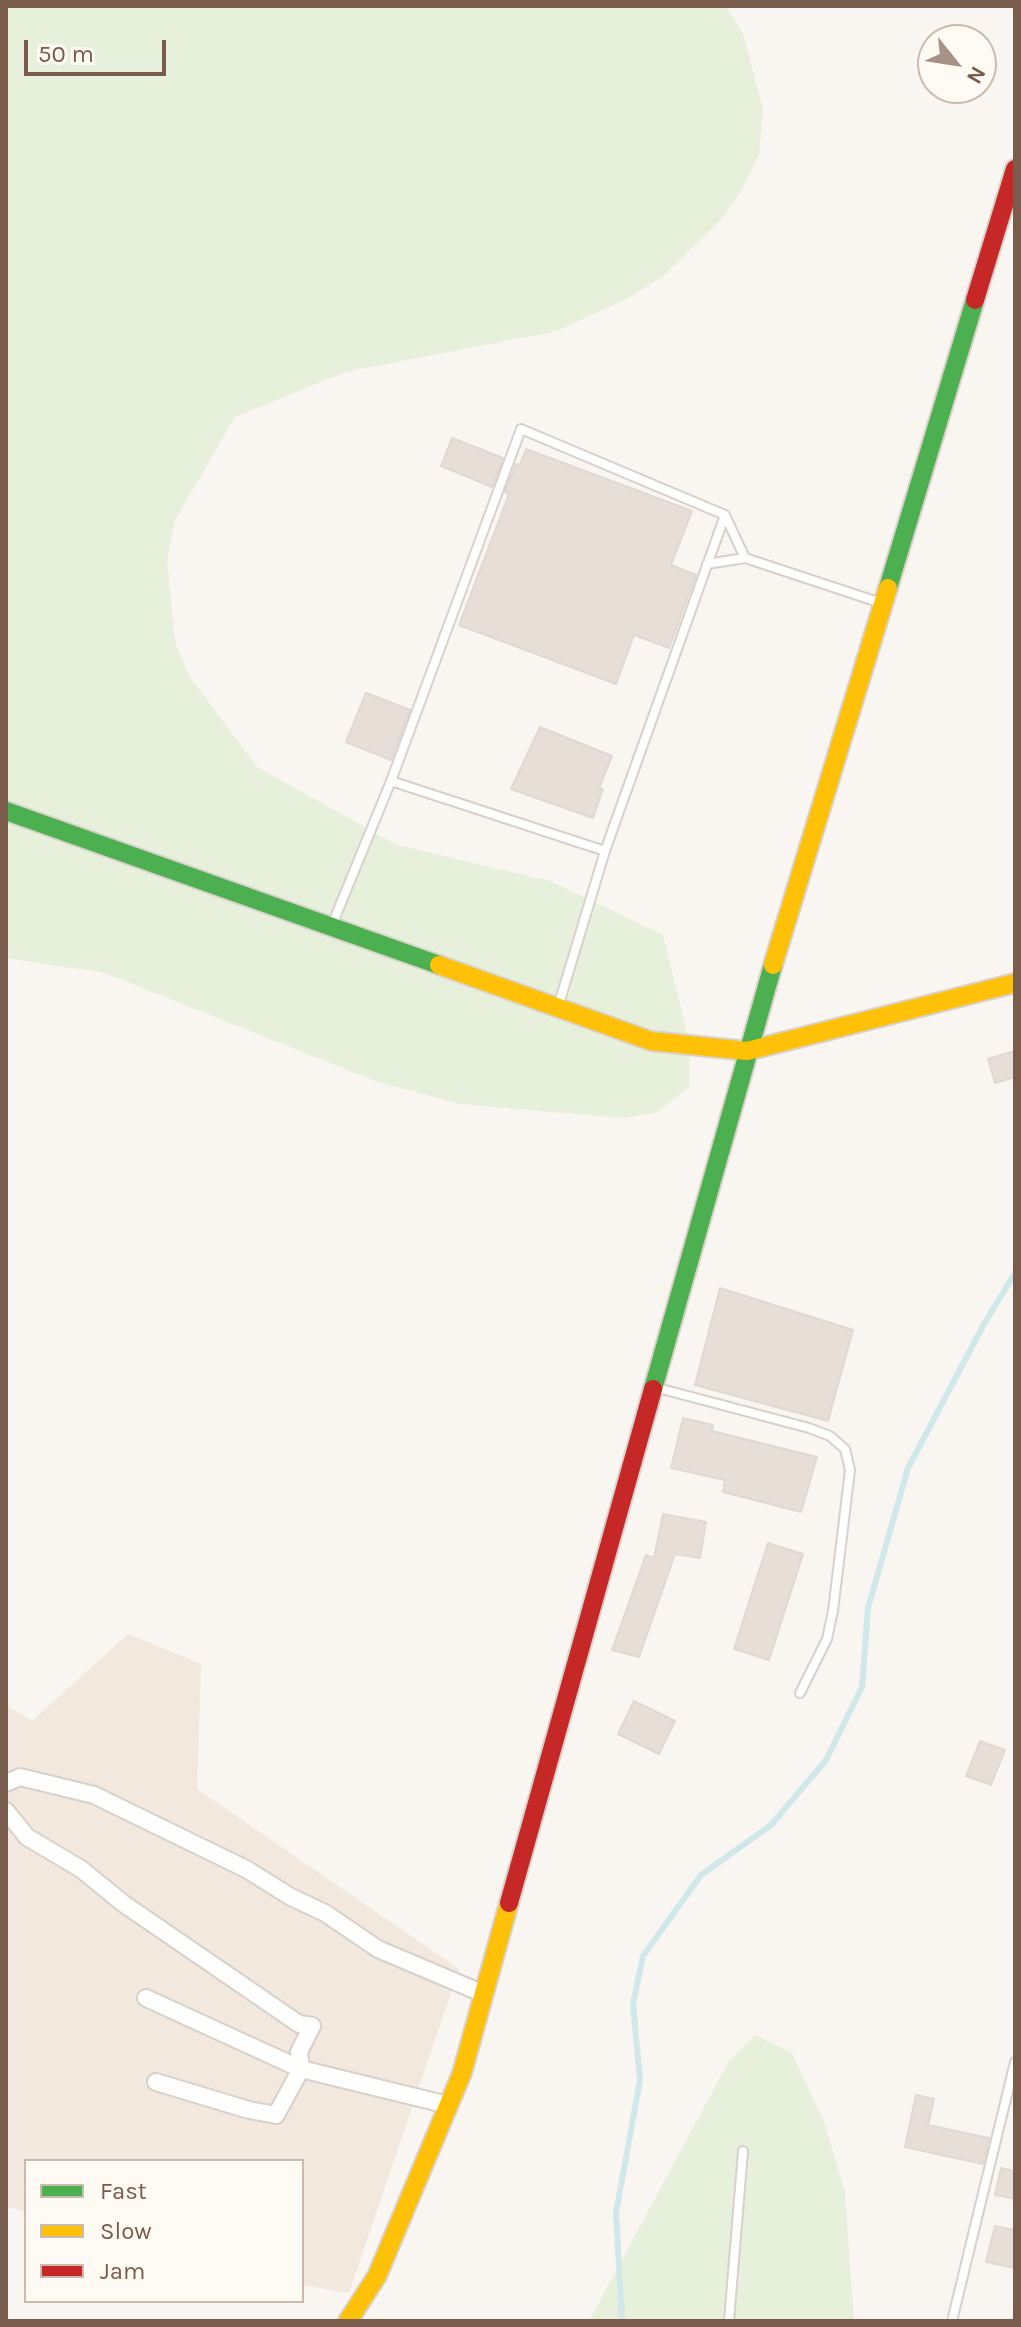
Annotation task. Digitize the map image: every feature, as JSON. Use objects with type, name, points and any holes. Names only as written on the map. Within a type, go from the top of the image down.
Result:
[{"type":"street","points":[[348,2321],[377,2276],[462,2073],[747,1051],[1015,169]]},
{"type":"street","points":[[6,811],[651,1041],[747,1051],[1015,983]]},
{"type":"street","points":[[6,1783],[20,1777],[107,1801],[246,1869],[291,1897],[325,1913],[378,1949],[484,1994]]},
{"type":"street","points":[[6,1811],[27,1837],[81,1869],[124,1904],[299,2024],[312,2026],[299,2052],[301,2069],[276,2115],[156,2082]]},
{"type":"street","points":[[146,1998],[301,2069],[448,2105]]},
{"type":"lane","points":[[331,927],[391,781],[521,429],[725,515],[745,558]]},
{"type":"lane","points":[[557,1008],[605,851],[725,515]]},
{"type":"lane","points":[[707,564],[745,558],[882,603]]},
{"type":"lane","points":[[391,781],[605,851]]},
{"type":"lane","points":[[653,1387],[809,1428],[830,1436],[845,1449],[850,1470],[833,1611],[827,1639],[800,1693]]},
{"type":"lane","points":[[952,2321],[1015,2062]]},
{"type":"lane","points":[[729,2321],[743,2151]]},
{"type":"shaded area","points":[[128,1634],[201,1664],[197,1789],[459,1969],[349,2293],[304,2285],[304,2159],[24,2159],[24,2211],[6,2206],[6,1705],[32,1721]]},
{"type":"green space","points":[[6,6],[726,6],[743,34],[763,109],[759,154],[742,190],[720,221],[662,277],[628,298],[557,331],[345,372],[235,417],[175,520],[167,559],[175,642],[189,676],[257,767],[397,845],[550,881],[663,935],[690,1045],[689,1087],[656,1113],[620,1118],[461,1104],[378,1082],[105,973],[6,958]]},
{"type":"green space","points":[[755,2035],[792,2053],[825,2124],[845,2192],[854,2321],[589,2321],[729,2061]]},
{"type":"building","points":[[452,438],[503,458],[492,487],[441,466]]},
{"type":"building","points":[[526,449],[692,511],[671,565],[696,575],[669,648],[634,635],[616,684],[459,625],[509,494],[505,492],[516,464],[520,465]]},
{"type":"building","points":[[366,693],[410,710],[391,760],[346,742]]},
{"type":"building","points":[[540,727],[612,756],[599,788],[603,789],[593,818],[511,789]]},
{"type":"building","points":[[1015,1051],[1015,1077],[995,1083],[988,1059]]},
{"type":"building","points":[[720,1288],[853,1330],[828,1421],[695,1385]]},
{"type":"building","points":[[683,1418],[713,1425],[712,1431],[817,1457],[801,1512],[723,1492],[725,1480],[671,1468]]},
{"type":"building","points":[[663,1514],[706,1522],[700,1558],[675,1554],[639,1657],[612,1650],[646,1555],[654,1558]]},
{"type":"building","points":[[768,1543],[803,1554],[769,1660],[734,1649]]},
{"type":"building","points":[[634,1701],[675,1721],[659,1754],[618,1734]]},
{"type":"building","points":[[980,1741],[1005,1750],[991,1785],[966,1776]]},
{"type":"building","points":[[916,2095],[934,2099],[928,2125],[989,2138],[983,2164],[905,2147]]},
{"type":"building","points":[[1001,2168],[1015,2171],[1015,2199],[995,2195]]},
{"type":"building","points":[[995,2226],[1015,2230],[1015,2268],[986,2262]]},
{"type":"waterway","points":[[622,2321],[616,2213],[640,2080],[633,2004],[643,1956],[701,1875],[771,1825],[826,1760],[862,1687],[868,1608],[908,1468],[984,1324],[1015,1273]]},
{"type":"traffic: fast","points":[[888,588],[975,300]]},
{"type":"traffic: fast","points":[[6,811],[439,965]]},
{"type":"traffic: fast","points":[[653,1389],[773,965]]},
{"type":"traffic: slow","points":[[773,965],[888,588]]},
{"type":"traffic: slow","points":[[439,965],[651,1041],[747,1051],[1015,983]]},
{"type":"traffic: slow","points":[[348,2321],[377,2276],[462,2073],[509,1903]]},
{"type":"traffic: jam","points":[[975,300],[1015,169]]},
{"type":"traffic: jam","points":[[509,1903],[653,1389]]}]
